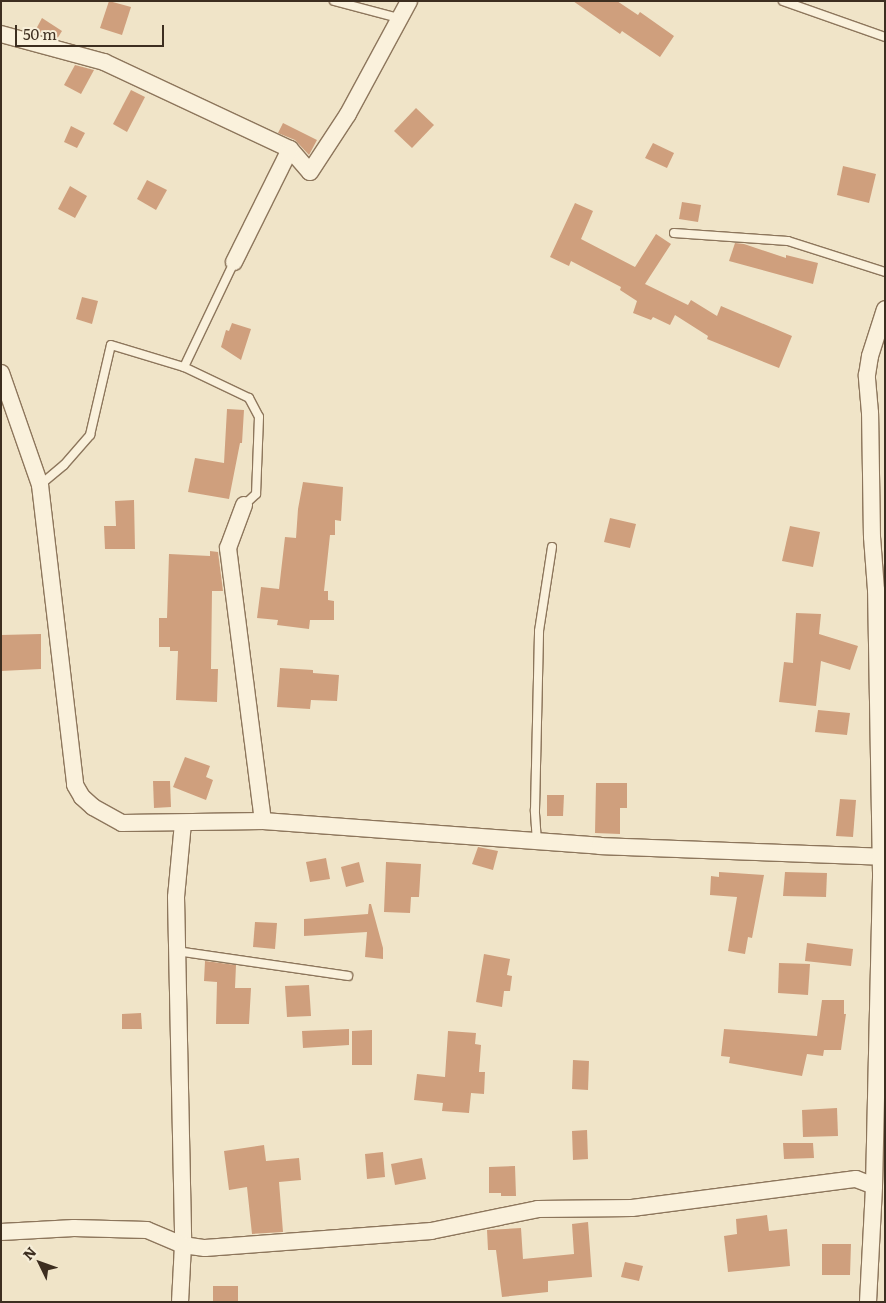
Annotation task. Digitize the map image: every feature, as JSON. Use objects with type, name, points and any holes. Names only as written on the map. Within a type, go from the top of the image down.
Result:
[{"type":"street","points":[[2,37],[104,62],[290,150],[310,172],[348,114],[409,1]]},
{"type":"street","points":[[234,262],[290,150]]},
{"type":"street","points":[[868,1302],[874,1186],[882,868],[876,590],[872,537],[870,413],[867,375],[870,356],[885,309]]},
{"type":"street","points":[[1,373],[40,485],[75,785],[82,797],[93,808],[122,823],[264,821],[882,868]]},
{"type":"street","points":[[244,505],[228,548],[264,821]]},
{"type":"street","points":[[180,1302],[184,1245],[176,897],[183,822]]},
{"type":"street","points":[[1,1232],[74,1228],[147,1230],[184,1245],[205,1248],[431,1231],[538,1209],[632,1208],[856,1179],[874,1186]]},
{"type":"lane","points":[[334,1],[399,18]]},
{"type":"lane","points":[[783,1],[885,37]]},
{"type":"lane","points":[[674,233],[788,241],[885,272]]},
{"type":"lane","points":[[184,367],[234,262]]},
{"type":"lane","points":[[40,485],[64,465],[90,435],[111,345],[184,367],[249,398],[259,417],[256,494],[244,505]]},
{"type":"lane","points":[[537,842],[535,810],[539,631],[552,547]]},
{"type":"lane","points":[[178,951],[348,976]]},
{"type":"building","points":[[109,1],[131,7],[122,35],[100,28]]},
{"type":"building","points":[[573,1],[617,1],[638,15],[640,12],[674,36],[660,57],[622,31],[620,34]]},
{"type":"building","points":[[42,18],[62,31],[57,39],[35,31]]},
{"type":"building","points":[[75,65],[94,70],[81,94],[64,85]]},
{"type":"building","points":[[131,90],[145,97],[127,132],[113,124]]},
{"type":"building","points":[[416,108],[434,125],[412,148],[394,131]]},
{"type":"building","points":[[283,123],[317,140],[309,155],[295,140],[278,133]]},
{"type":"building","points":[[71,126],[85,133],[77,148],[64,142]]},
{"type":"building","points":[[653,143],[674,153],[667,168],[645,158]]},
{"type":"building","points":[[843,166],[876,174],[869,203],[837,195]]},
{"type":"building","points":[[147,180],[167,190],[156,210],[137,199]]},
{"type":"building","points":[[70,186],[87,196],[75,218],[58,209]]},
{"type":"building","points":[[682,202],[701,205],[698,222],[679,219]]},
{"type":"building","points":[[575,203],[593,211],[581,239],[635,267],[656,234],[671,244],[645,284],[688,305],[691,300],[717,316],[721,306],[792,336],[779,368],[707,339],[708,336],[675,315],[670,325],[653,317],[651,320],[633,313],[637,301],[620,290],[621,287],[571,261],[569,266],[550,257]]},
{"type":"building","points":[[735,243],[744,244],[786,258],[786,255],[818,263],[813,284],[729,261]]},
{"type":"building","points":[[82,297],[98,301],[92,324],[76,319]]},
{"type":"building","points":[[232,323],[251,329],[241,360],[221,347],[226,330],[229,331]]},
{"type":"building","points":[[227,409],[244,410],[242,443],[240,443],[229,499],[188,492],[195,458],[224,463]]},
{"type":"building","points":[[303,482],[343,487],[341,521],[335,520],[335,535],[330,535],[324,591],[328,591],[328,600],[334,601],[334,620],[310,620],[309,629],[277,625],[278,620],[257,618],[261,587],[279,589],[285,537],[296,538],[298,509]]},
{"type":"building","points":[[134,500],[135,549],[105,549],[104,526],[116,526],[115,501]]},
{"type":"building","points":[[610,518],[636,524],[630,548],[604,542]]},
{"type":"building","points":[[790,526],[820,532],[813,567],[782,561]]},
{"type":"building","points":[[210,551],[218,552],[223,591],[212,591],[211,669],[218,669],[217,702],[176,700],[178,651],[170,651],[170,647],[159,647],[159,618],[167,618],[169,554],[210,556]]},
{"type":"building","points":[[796,613],[821,614],[819,634],[858,646],[850,670],[821,661],[816,706],[779,702],[784,662],[793,663]]},
{"type":"building","points":[[41,634],[41,669],[1,671],[1,635]]},
{"type":"building","points":[[280,668],[313,670],[313,673],[339,675],[337,701],[311,700],[310,709],[277,707]]},
{"type":"building","points":[[818,710],[850,713],[847,735],[815,732]]},
{"type":"building","points":[[185,757],[210,766],[206,777],[213,780],[206,800],[173,787]]},
{"type":"building","points":[[153,781],[170,781],[171,807],[154,808]]},
{"type":"building","points":[[596,783],[627,783],[627,808],[620,808],[620,834],[595,833]]},
{"type":"building","points":[[547,795],[564,795],[563,816],[547,816]]},
{"type":"building","points":[[840,799],[856,800],[853,837],[836,836]]},
{"type":"building","points":[[478,847],[498,851],[493,870],[472,864]]},
{"type":"building","points":[[326,858],[330,879],[310,882],[306,862]]},
{"type":"building","points":[[359,862],[364,882],[346,887],[341,867]]},
{"type":"building","points":[[386,862],[421,864],[419,897],[411,897],[410,913],[384,912]]},
{"type":"building","points":[[719,872],[764,875],[752,938],[748,937],[745,954],[728,951],[737,897],[710,895],[711,876],[719,877]]},
{"type":"building","points":[[785,872],[827,873],[826,897],[783,896]]},
{"type":"building","points":[[369,904],[371,904],[383,948],[383,959],[365,957],[367,932],[304,936],[304,919],[368,914]]},
{"type":"building","points":[[255,922],[277,923],[275,949],[253,947]]},
{"type":"building","points":[[807,943],[853,949],[851,966],[805,961]]},
{"type":"building","points":[[484,954],[510,959],[507,975],[512,976],[510,991],[504,991],[502,1007],[476,1002]]},
{"type":"building","points":[[205,961],[236,965],[235,988],[251,988],[249,1024],[216,1024],[217,982],[204,981]]},
{"type":"building","points":[[779,963],[810,964],[808,995],[778,993]]},
{"type":"building","points":[[309,985],[311,1016],[287,1017],[285,986]]},
{"type":"building","points":[[822,1000],[844,1000],[844,1014],[846,1014],[841,1050],[824,1050],[823,1056],[807,1054],[802,1076],[729,1063],[730,1057],[721,1056],[724,1029],[817,1036]]},
{"type":"building","points":[[141,1013],[142,1029],[122,1029],[122,1014]]},
{"type":"building","points":[[349,1029],[349,1045],[303,1048],[302,1031]]},
{"type":"building","points":[[372,1030],[372,1065],[352,1065],[352,1031]]},
{"type":"building","points":[[448,1031],[476,1033],[475,1044],[481,1045],[479,1072],[485,1072],[484,1094],[471,1093],[469,1113],[442,1111],[443,1103],[414,1100],[417,1074],[445,1077]]},
{"type":"building","points":[[573,1060],[589,1061],[588,1090],[572,1089]]},
{"type":"building","points":[[837,1108],[838,1136],[803,1137],[802,1110]]},
{"type":"building","points":[[587,1130],[588,1159],[573,1160],[572,1131]]},
{"type":"building","points":[[783,1143],[813,1143],[814,1158],[784,1159]]},
{"type":"building","points":[[264,1145],[266,1161],[299,1158],[301,1180],[279,1182],[283,1232],[252,1234],[247,1187],[229,1190],[224,1151]]},
{"type":"building","points":[[383,1152],[385,1177],[367,1179],[365,1154]]},
{"type":"building","points":[[422,1158],[426,1179],[395,1185],[391,1164]]},
{"type":"building","points":[[515,1166],[516,1196],[501,1196],[501,1193],[489,1193],[489,1167]]},
{"type":"building","points":[[767,1215],[769,1231],[787,1229],[790,1266],[728,1272],[724,1236],[737,1234],[736,1219]]},
{"type":"building","points":[[588,1222],[592,1277],[548,1281],[548,1292],[502,1297],[496,1250],[488,1250],[487,1230],[521,1228],[523,1259],[574,1254],[572,1224]]},
{"type":"building","points":[[822,1244],[851,1244],[850,1275],[822,1275]]},
{"type":"building","points":[[625,1262],[643,1266],[639,1281],[621,1277]]},
{"type":"building","points":[[213,1286],[238,1286],[238,1302],[213,1302]]}]
